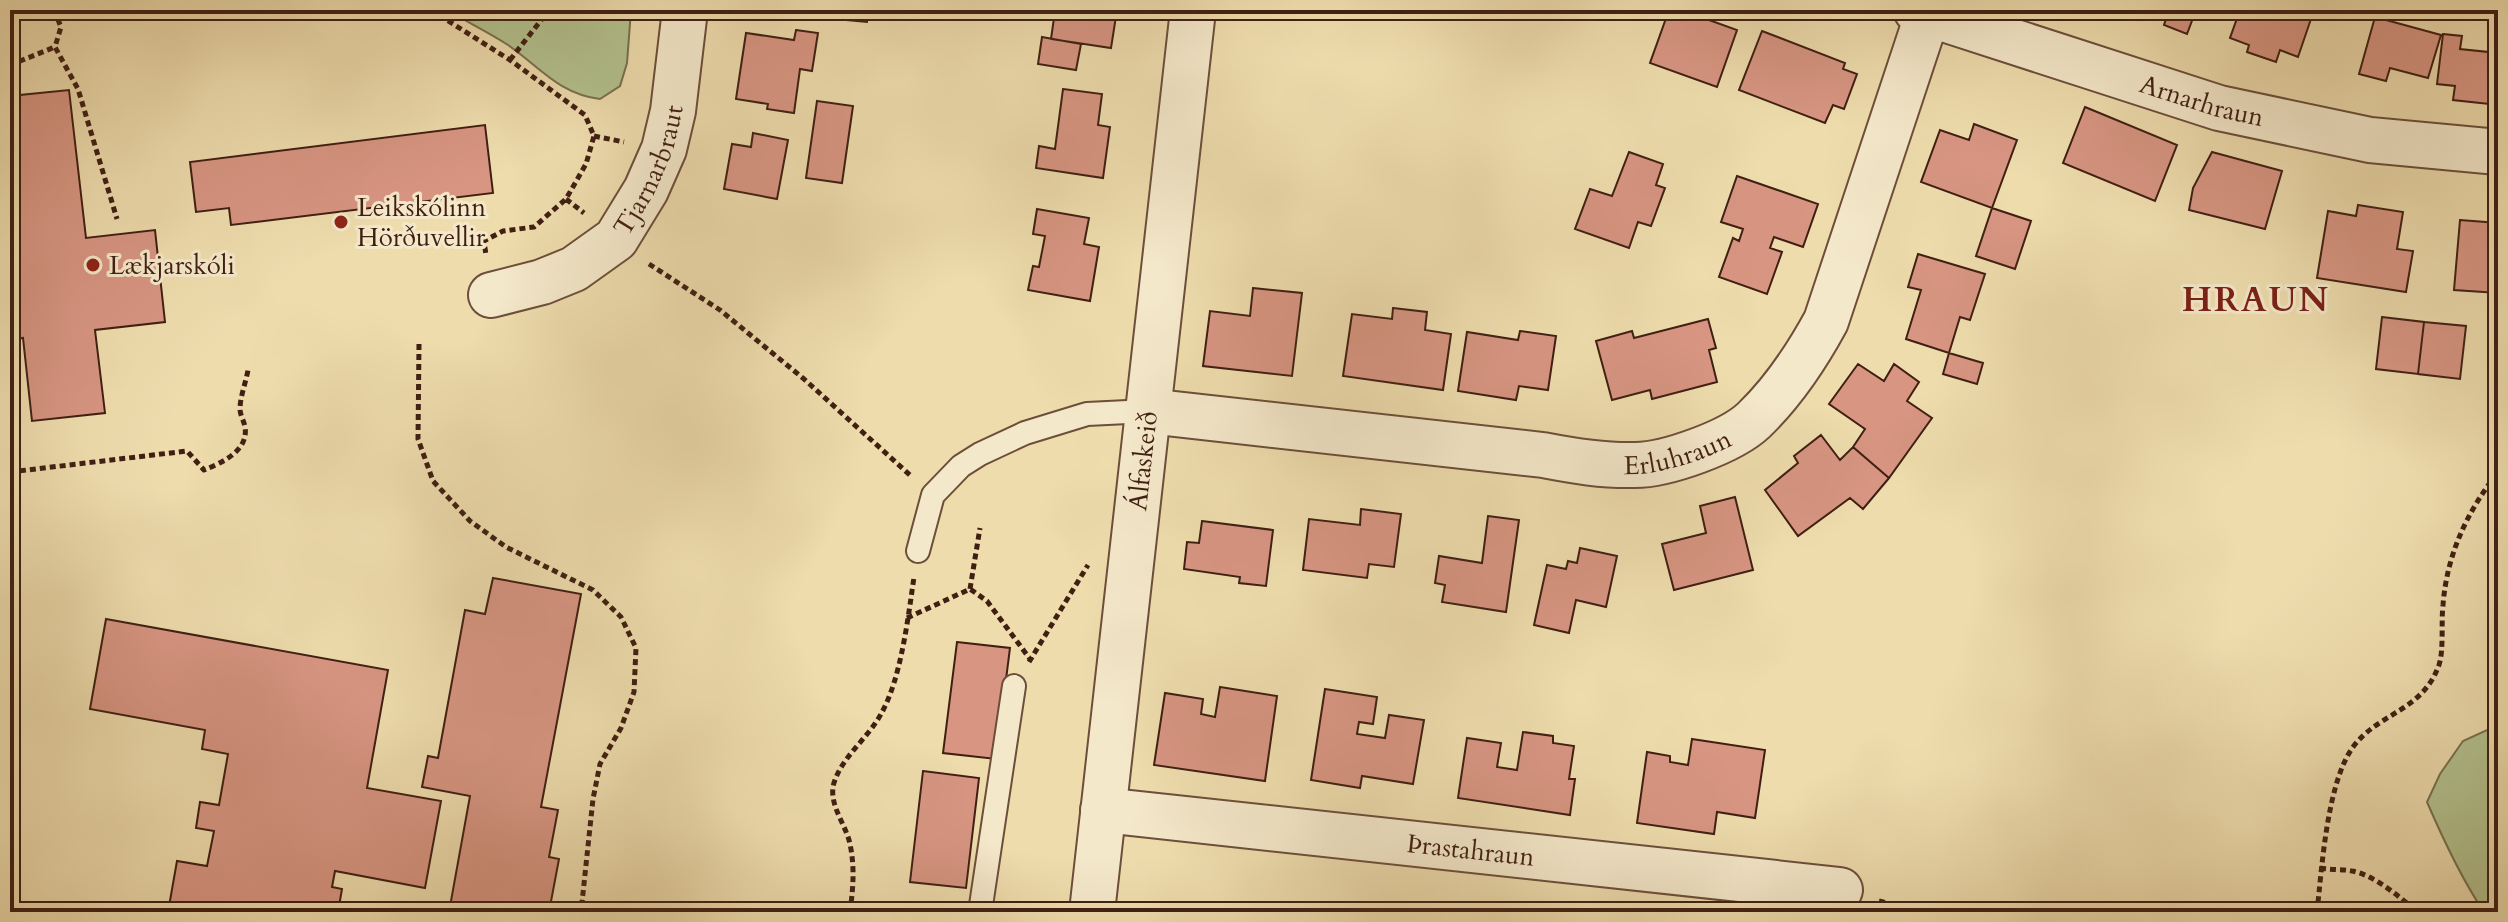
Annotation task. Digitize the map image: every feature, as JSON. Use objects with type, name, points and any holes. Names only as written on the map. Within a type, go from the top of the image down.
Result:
[{"type":"street","name":"Tjarnarbraut","points":[[491,295],[542,282],[574,269],[616,239],[646,190],[664,149],[673,111],[685,10]]},
{"type":"street","name":"Álfaskeið","points":[[1092,912],[1193,10]]},
{"type":"street","name":"Erluhraun","points":[[1148,411],[1543,455],[1587,463],[1638,465],[1679,457],[1714,444],[1752,422],[1810,349],[1826,321],[1922,12]]},
{"type":"street","name":"Arnarhraun","points":[[1922,12],[2219,108],[2370,140],[2498,152]]},
{"type":"street","name":"Þrastahraun","points":[[1103,810],[1840,890]]},
{"type":"lane","points":[[918,551],[933,495],[961,466],[980,454],[1025,433],[1087,414],[1148,411]]},
{"type":"lane","points":[[980,912],[1014,686]]},
{"type":"path","points":[[54,10],[61,27],[55,47],[78,89],[117,219]]},
{"type":"path","points":[[431,10],[510,60],[585,115],[594,136],[586,164],[566,199],[534,227],[503,231],[484,241],[491,295]]},
{"type":"path","points":[[510,60],[549,10]]},
{"type":"path","points":[[10,65],[55,47]]},
{"type":"path","points":[[566,199],[631,252],[720,310],[804,379],[933,495]]},
{"type":"path","points":[[419,344],[418,439],[433,481],[470,521],[506,547],[593,590],[621,617],[636,648],[634,692],[621,728],[600,764],[593,799],[581,912]]},
{"type":"path","points":[[10,472],[187,451],[204,470],[225,461],[246,438],[240,410],[248,370]]},
{"type":"path","points":[[2317,912],[2320,868],[2339,777],[2353,748],[2372,728],[2427,690],[2440,662],[2445,584],[2453,550],[2469,514],[2498,472]]},
{"type":"path","points":[[1014,686],[1087,565],[1137,516]]},
{"type":"path","points":[[970,589],[980,528]]},
{"type":"path","points":[[850,912],[854,882],[850,842],[834,804],[833,782],[880,717],[890,697],[918,551]]},
{"type":"path","points":[[970,589],[987,601],[1030,659]]},
{"type":"path","points":[[907,618],[970,589]]},
{"type":"path","points":[[2320,868],[2366,875],[2417,912]]},
{"type":"green space","points":[[447,10],[631,10],[627,63],[620,86],[600,99],[573,92],[508,45]]},
{"type":"green space","points":[[2498,725],[2498,909],[2482,909],[2452,857],[2427,802],[2440,774],[2463,741]]},
{"type":"building","points":[[781,10],[868,10],[867,22],[781,14]]},
{"type":"building","points":[[1064,10],[1117,10],[1111,48],[1051,39],[1055,11],[1064,13]]},
{"type":"building","points":[[1669,10],[1699,10],[1698,16],[1737,30],[1717,87],[1650,63]]},
{"type":"building","points":[[2109,10],[2140,10],[2137,20]]},
{"type":"building","points":[[2169,10],[2196,10],[2187,34],[2164,25]]},
{"type":"building","points":[[2240,10],[2314,10],[2298,57],[2280,50],[2276,62],[2247,52],[2249,45],[2230,38]]},
{"type":"building","points":[[2375,17],[2441,35],[2428,78],[2390,68],[2386,81],[2359,74]]},
{"type":"building","points":[[796,30],[818,33],[812,71],[800,69],[794,113],[767,109],[768,104],[736,99],[746,33],[794,40]]},
{"type":"building","points":[[1762,31],[1845,63],[1843,69],[1857,74],[1844,109],[1833,105],[1825,123],[1739,90]]},
{"type":"building","points":[[2443,34],[2462,36],[2460,49],[2498,53],[2498,105],[2453,100],[2455,86],[2437,84]]},
{"type":"building","points":[[1042,37],[1081,44],[1076,70],[1038,64]]},
{"type":"building","points":[[1063,89],[1102,94],[1098,125],[1110,127],[1103,178],[1036,168],[1039,146],[1055,149]]},
{"type":"building","points":[[69,90],[86,238],[155,230],[165,322],[95,330],[105,413],[32,421],[23,338],[10,340],[10,247],[13,247],[10,221],[10,96]]},
{"type":"building","points":[[817,101],[853,106],[842,183],[806,178]]},
{"type":"building","points":[[2085,107],[2177,145],[2155,201],[2063,163]]},
{"type":"building","points":[[1974,124],[2017,140],[1992,208],[1921,182],[1940,130],[1969,140]]},
{"type":"building","points":[[485,125],[493,193],[231,225],[229,208],[196,212],[190,162]]},
{"type":"building","points":[[753,133],[788,140],[777,199],[724,189],[732,144],[751,147]]},
{"type":"building","points":[[1629,152],[1663,164],[1656,185],[1665,188],[1651,226],[1638,222],[1629,248],[1575,229],[1590,189],[1612,196]]},
{"type":"building","points":[[2212,152],[2282,171],[2265,229],[2189,210],[2193,188]]},
{"type":"building","points":[[1737,176],[1818,204],[1803,247],[1774,237],[1770,248],[1782,252],[1767,294],[1719,277],[1733,238],[1739,241],[1743,229],[1721,222]]},
{"type":"building","points":[[2358,205],[2403,212],[2397,249],[2413,251],[2406,292],[2317,278],[2328,211],[2356,216]]},
{"type":"building","points":[[1992,208],[2031,221],[2015,269],[1976,256]]},
{"type":"building","points":[[1037,209],[1089,218],[1084,244],[1099,247],[1090,301],[1028,290],[1033,266],[1039,267],[1045,236],[1033,234]]},
{"type":"building","points":[[2460,220],[2498,223],[2498,293],[2454,290]]},
{"type":"building","points":[[1918,254],[1985,274],[1970,320],[1960,317],[1949,353],[1906,339],[1921,290],[1908,287]]},
{"type":"building","points":[[1253,288],[1302,293],[1292,376],[1203,366],[1210,311],[1250,316]]},
{"type":"building","points":[[1393,308],[1427,312],[1425,330],[1451,334],[1443,390],[1343,376],[1352,314],[1392,319]]},
{"type":"building","points":[[2382,317],[2424,322],[2418,374],[2376,369]]},
{"type":"building","points":[[1708,319],[1716,348],[1709,350],[1717,382],[1652,399],[1650,390],[1612,400],[1596,341],[1632,331],[1634,338]]},
{"type":"building","points":[[2424,322],[2466,326],[2460,379],[2418,374]]},
{"type":"building","points":[[1520,331],[1556,336],[1548,390],[1519,386],[1516,400],[1458,391],[1467,332],[1518,340]]},
{"type":"building","points":[[1949,353],[1983,363],[1977,384],[1943,374]]},
{"type":"building","points":[[1858,364],[1884,381],[1894,364],[1919,382],[1907,401],[1932,418],[1889,478],[1853,447],[1865,429],[1829,404]]},
{"type":"building","points":[[1821,435],[1840,460],[1853,447],[1889,478],[1863,509],[1850,498],[1798,536],[1765,490],[1798,463],[1794,456]]},
{"type":"building","points":[[1735,497],[1753,570],[1674,590],[1662,544],[1706,533],[1700,506]]},
{"type":"building","points":[[1361,509],[1401,514],[1394,567],[1369,564],[1367,578],[1303,570],[1309,519],[1360,525]]},
{"type":"building","points":[[1488,516],[1519,520],[1506,612],[1442,602],[1445,585],[1435,583],[1439,556],[1482,563]]},
{"type":"building","points":[[1202,521],[1273,530],[1266,586],[1239,583],[1240,577],[1184,569],[1187,542],[1199,543]]},
{"type":"building","points":[[1580,548],[1617,556],[1606,607],[1576,600],[1569,633],[1534,625],[1547,565],[1566,569],[1568,561],[1577,563]]},
{"type":"building","points":[[493,578],[581,594],[541,807],[558,810],[549,857],[559,859],[549,912],[449,912],[470,796],[422,787],[428,756],[438,758],[465,610],[485,614]]},
{"type":"building","points":[[106,619],[388,670],[367,788],[441,801],[425,888],[335,871],[332,887],[342,889],[338,912],[168,912],[177,861],[207,866],[214,831],[196,828],[200,802],[219,805],[228,754],[202,749],[205,730],[90,709]]},
{"type":"building","points":[[957,642],[1010,648],[996,759],[943,753]]},
{"type":"building","points":[[1220,687],[1277,696],[1265,781],[1154,765],[1165,693],[1203,699],[1201,714],[1215,717]]},
{"type":"building","points":[[1325,689],[1377,697],[1373,724],[1359,722],[1357,734],[1385,738],[1389,715],[1424,720],[1413,784],[1362,776],[1360,788],[1311,780]]},
{"type":"building","points":[[1523,732],[1553,736],[1553,743],[1574,746],[1569,779],[1575,779],[1570,815],[1458,798],[1467,738],[1501,743],[1497,767],[1517,770]]},
{"type":"building","points":[[1692,739],[1765,750],[1755,818],[1717,812],[1714,834],[1637,823],[1647,752],[1670,756],[1670,762],[1688,765]]},
{"type":"building","points":[[923,771],[979,778],[966,888],[910,882]]},
{"type":"building","points":[[892,904],[943,910],[943,912],[890,912]]},
{"type":"building","points":[[1149,904],[1193,910],[1148,912]]},
{"type":"place","name":"Leikskólinn Hörðuvellir","points":[[341,222]]},
{"type":"place","name":"Lækjarskóli","points":[[93,265]]},
{"type":"district","name":"HRAUN","points":[[2256,300]]}]
